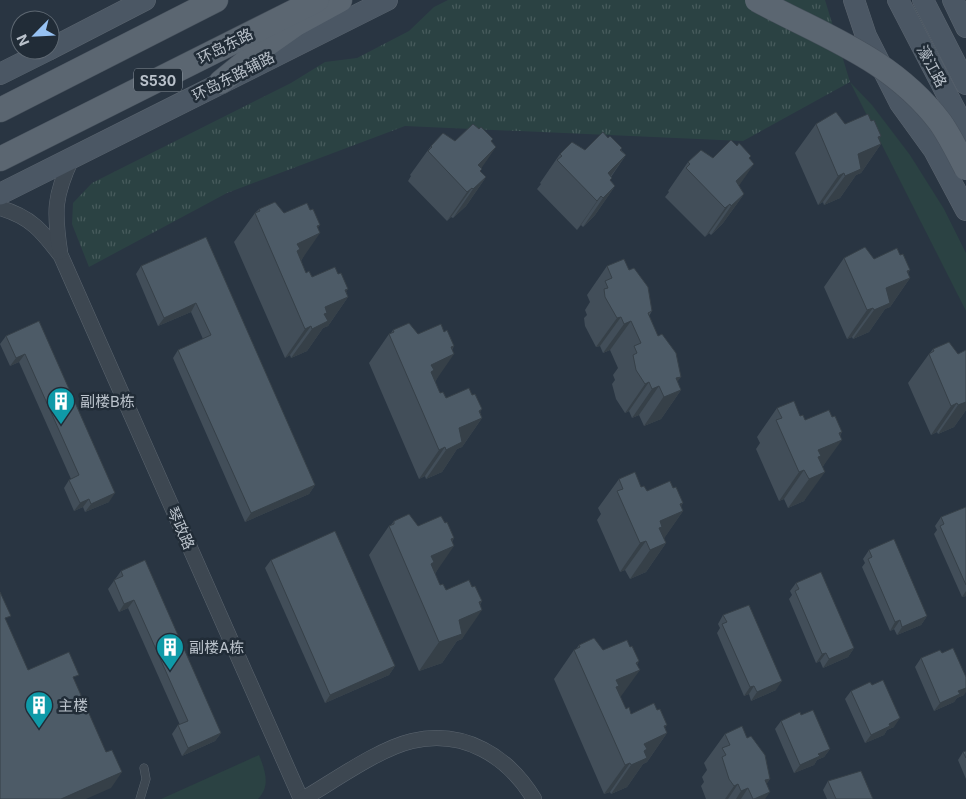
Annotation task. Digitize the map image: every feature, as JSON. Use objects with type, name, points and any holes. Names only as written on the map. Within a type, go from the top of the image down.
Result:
[{"type":"main road","points":[[60,43],[145,0]]},
{"type":"main road","points":[[0,110],[216,0]]},
{"type":"main road","name":"环岛东路","points":[[0,160],[317,0]]},
{"type":"main road","points":[[221,82],[282,33],[340,0]]},
{"type":"main road","name":"环岛东路辅路","points":[[0,194],[387,0]]},
{"type":"main road","points":[[758,0],[861,52],[892,74],[923,102],[940,123],[966,168]]},
{"type":"main road","points":[[854,0],[866,36],[900,102],[934,150],[966,210]]},
{"type":"main road","name":"濠江路","points":[[898,0],[966,131]]},
{"type":"main road","name":"濠江路","points":[[923,0],[966,84]]},
{"type":"main road","points":[[953,0],[966,26]]},
{"type":"main road","points":[[0,74],[27,60]]},
{"type":"street","points":[[61,256],[56,225],[56,195],[72,158]]},
{"type":"street","points":[[0,208],[18,213],[41,229],[61,256]]},
{"type":"street","name":"琴政路","points":[[61,256],[302,799],[389,750],[412,741],[436,738],[461,741],[484,749],[511,768],[523,780],[534,799]]},
{"type":"lane","points":[[140,799],[146,779],[144,768]]},
{"type":"green space","points":[[448,0],[825,0],[850,82],[743,141],[405,126],[227,193],[89,267],[72,224],[73,203],[92,183],[291,83],[325,62],[357,58],[409,31],[434,7]]},
{"type":"green space","points":[[850,82],[872,105],[910,155],[944,209],[966,253],[966,311]]},
{"type":"green space","points":[[259,755],[265,772],[266,783],[258,799],[161,799]]},
{"type":"building","points":[[836,112],[845,124],[868,114],[871,121],[874,120],[881,136],[878,137],[881,144],[858,154],[861,169],[845,176],[844,173],[838,176],[816,124]]},
{"type":"building","points":[[473,124],[479,129],[481,127],[493,139],[491,141],[496,147],[478,165],[482,169],[480,171],[486,177],[467,192],[428,151],[443,133],[455,141]]},
{"type":"building","points":[[603,132],[622,148],[620,150],[626,155],[608,173],[612,178],[610,180],[615,186],[603,198],[601,196],[597,201],[557,160],[562,156],[560,154],[572,142],[585,150]]},
{"type":"building","points":[[731,140],[737,146],[739,143],[751,156],[749,158],[754,164],[736,181],[744,194],[731,206],[730,204],[725,208],[686,168],[690,164],[688,162],[701,150],[713,158]]},
{"type":"building","points":[[275,202],[284,213],[307,203],[310,210],[313,209],[320,225],[317,226],[320,233],[297,244],[300,249],[297,251],[306,273],[309,271],[312,277],[335,267],[338,274],[341,273],[348,289],[345,290],[348,297],[325,307],[327,313],[324,314],[328,321],[312,329],[311,326],[305,329],[255,213],[260,211],[259,209]]},
{"type":"building","points":[[206,237],[315,485],[251,513],[178,350],[211,335],[196,303],[164,318],[141,266]]},
{"type":"building","points":[[865,247],[874,259],[897,248],[900,255],[903,254],[910,270],[907,271],[910,278],[886,288],[890,303],[874,310],[873,308],[867,310],[844,258]]},
{"type":"building","points":[[624,259],[629,270],[634,268],[648,287],[652,311],[648,313],[658,336],[662,334],[676,353],[681,377],[676,378],[681,390],[664,397],[659,386],[652,389],[649,382],[645,384],[636,370],[633,355],[637,353],[634,346],[641,343],[631,321],[624,324],[621,317],[617,318],[605,297],[604,289],[608,288],[605,281],[612,278],[607,266]]},
{"type":"building","name":"副楼B栋","points":[[39,321],[115,493],[91,504],[89,499],[80,503],[69,480],[79,475],[25,354],[16,358],[6,336]]},
{"type":"building","points":[[409,323],[418,334],[441,324],[444,332],[447,330],[454,346],[451,347],[454,354],[431,365],[434,370],[431,372],[440,393],[443,392],[446,398],[469,388],[472,395],[475,394],[482,409],[479,411],[482,418],[459,428],[462,442],[446,450],[445,447],[439,450],[389,334],[394,332],[393,330]]},
{"type":"building","points":[[949,342],[958,354],[966,350],[966,402],[951,406],[929,354],[934,351],[933,349]]},
{"type":"building","points":[[794,401],[800,416],[803,415],[805,420],[829,410],[832,417],[835,416],[842,432],[839,433],[842,440],[818,450],[821,456],[818,457],[825,472],[809,479],[804,470],[799,472],[776,420],[782,418],[777,408]]},
{"type":"building","points":[[635,472],[641,487],[644,486],[647,491],[670,481],[673,488],[676,487],[683,503],[680,504],[683,511],[660,521],[662,527],[659,528],[666,543],[650,550],[646,541],[640,543],[617,491],[623,489],[619,479]]},
{"type":"building","points":[[966,507],[966,585],[940,526],[944,524],[941,517]]},
{"type":"building","points":[[409,514],[418,526],[441,516],[445,523],[447,522],[454,538],[451,539],[454,546],[431,556],[434,562],[431,564],[440,585],[443,584],[446,590],[469,580],[472,587],[475,586],[482,601],[479,602],[482,610],[459,620],[462,634],[439,642],[389,526],[394,524],[394,521]]},
{"type":"building","points":[[335,531],[395,666],[330,695],[271,560]]},
{"type":"building","points":[[894,539],[927,616],[902,627],[900,620],[895,622],[868,559],[872,557],[869,550]]},
{"type":"building","name":"副楼A栋","points":[[145,560],[221,733],[188,748],[178,725],[188,721],[134,600],[124,604],[114,580],[123,576],[121,571]]},
{"type":"building","points":[[821,572],[854,648],[829,659],[826,653],[822,654],[795,591],[799,589],[796,583]]},
{"type":"building","name":"主楼","points":[[0,592],[11,616],[5,618],[28,670],[69,652],[79,675],[73,677],[106,752],[112,750],[122,772],[61,799],[0,799]]},
{"type":"building","points":[[749,605],[782,681],[757,692],[754,686],[750,687],[722,624],[727,622],[723,615]]},
{"type":"building","points":[[594,638],[603,650],[627,640],[639,661],[636,663],[640,670],[616,680],[619,686],[616,687],[626,709],[629,707],[631,714],[654,703],[657,710],[660,709],[667,725],[664,726],[667,733],[644,744],[647,749],[644,751],[647,758],[631,765],[630,763],[625,765],[574,650],[580,647],[579,645]]},
{"type":"building","points":[[953,648],[966,677],[966,688],[958,691],[960,694],[940,703],[921,658],[940,650],[942,653]]},
{"type":"building","points":[[883,680],[900,718],[889,724],[890,726],[871,735],[851,691],[870,682],[872,685]]},
{"type":"building","points":[[813,710],[830,749],[800,765],[781,721],[800,712],[801,715]]},
{"type":"building","points":[[742,726],[747,738],[751,736],[765,755],[770,779],[765,780],[770,792],[754,799],[748,788],[741,791],[738,784],[734,786],[729,779],[722,757],[726,755],[722,748],[730,745],[725,734]]},
{"type":"building","points":[[861,771],[873,799],[836,799],[828,781]]},
{"type":"place","name":"副楼B栋","points":[[61,425]]},
{"type":"place","name":"副楼A栋","points":[[170,671]]},
{"type":"place","name":"主楼","points":[[39,729]]}]
